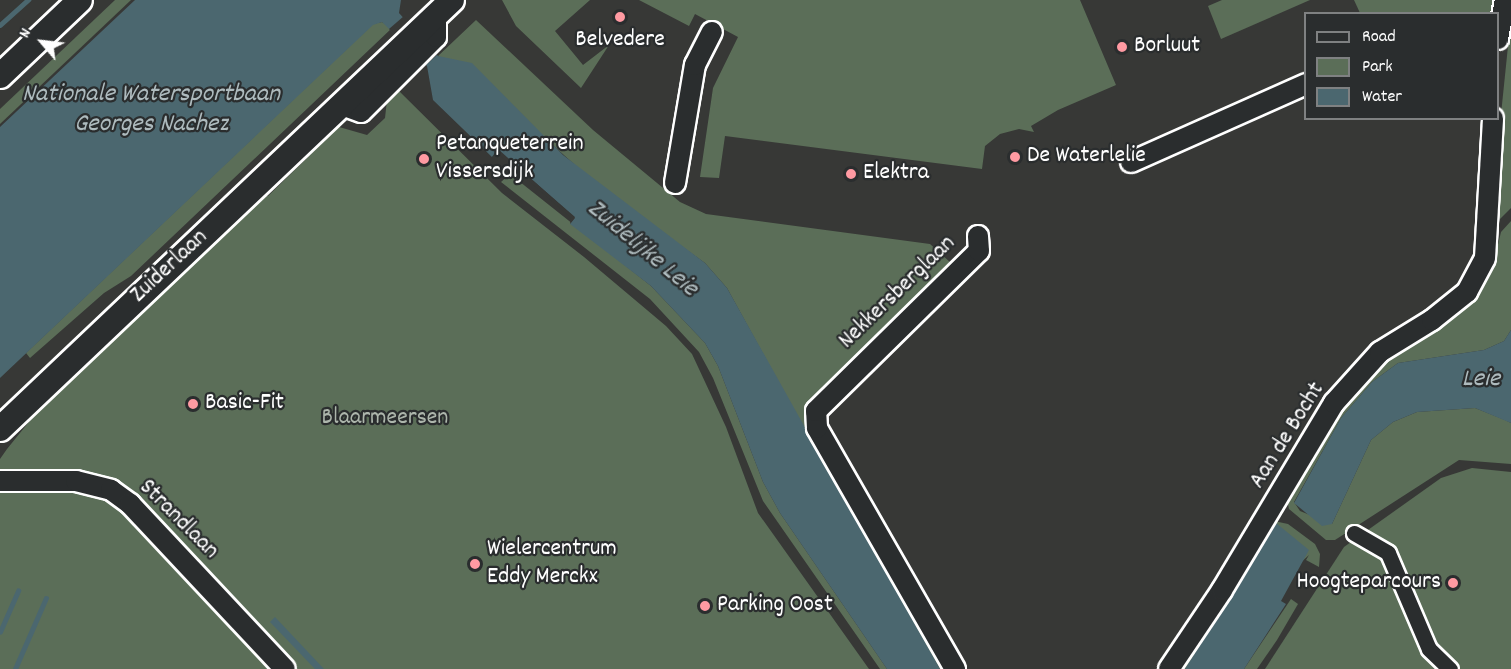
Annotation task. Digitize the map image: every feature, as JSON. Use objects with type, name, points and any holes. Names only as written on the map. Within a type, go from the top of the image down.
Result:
[{"type":"street","points":[[0,76],[80,0]]},
{"type":"street","points":[[1499,29],[1505,0]]},
{"type":"street","name":"Zuiderlaan","points":[[0,429],[342,105],[404,57],[437,20]]},
{"type":"street","points":[[675,183],[695,65],[712,32]]},
{"type":"street","points":[[1131,162],[1304,84]]},
{"type":"street","name":"Aan de Bocht","points":[[1169,669],[1217,598],[1334,403],[1380,352],[1432,320],[1467,292],[1485,258],[1493,120]]},
{"type":"street","name":"Nekkersberglaan","points":[[955,669],[817,428],[816,406],[979,251],[978,236]]},
{"type":"street","name":"Strandlaan","points":[[0,481],[76,481],[111,490],[130,504],[285,669]]},
{"type":"street","points":[[1354,533],[1388,553],[1429,649],[1450,669]]},
{"type":"green space","points":[[115,0],[131,0],[0,124],[0,109]]},
{"type":"green space","points":[[502,0],[590,0],[555,31],[583,65],[609,45],[581,88],[516,26]]},
{"type":"green space","points":[[639,0],[1080,0],[1116,85],[1058,110],[1031,126],[1034,132],[1019,129],[1000,134],[985,146],[982,169],[725,136],[719,178],[700,177],[713,88],[738,37],[695,14],[689,26]]},
{"type":"green space","points":[[1222,0],[1310,0],[1221,39],[1208,6]]},
{"type":"green space","points":[[1354,0],[1499,0],[1496,12],[1360,12]]},
{"type":"green space","points":[[1511,17],[1511,208],[1500,219],[1500,124]]},
{"type":"green space","points":[[476,20],[593,130],[680,202],[706,214],[930,244],[951,263],[807,408],[808,424],[951,669],[940,669],[908,618],[727,288],[705,263],[602,189],[528,123],[438,56]]},
{"type":"green space","points":[[382,22],[392,28],[131,276],[104,293],[30,358],[26,353],[373,24]]},
{"type":"green space","name":"Blaarmeersen","points":[[398,90],[502,193],[584,257],[666,326],[692,354],[726,427],[758,513],[869,669],[0,669],[0,459],[62,381],[259,195],[268,196],[339,127],[367,135],[385,118],[387,100]]},
{"type":"green space","points":[[510,174],[651,286],[705,343],[718,366],[763,482],[780,513],[887,669],[880,669],[763,501],[713,378],[699,352],[650,299],[501,182]]},
{"type":"green space","points":[[1511,221],[1511,330],[1504,341],[1484,350],[1398,363],[1372,382],[1341,418],[1294,502],[1300,511],[1332,524],[1371,440],[1393,422],[1417,412],[1475,408],[1511,423],[1511,464],[1459,460],[1335,540],[1326,540],[1289,509],[1287,500],[1326,426],[1384,358],[1475,296],[1494,261],[1501,232]]},
{"type":"green space","points":[[1472,468],[1511,472],[1511,669],[1265,669],[1344,547],[1441,478]]},
{"type":"green space","points":[[1274,521],[1288,524],[1315,544],[1320,554],[1319,567],[1306,560],[1309,555],[1185,669],[1178,669]]},
{"type":"green space","points":[[1291,599],[1298,604],[1277,640],[1257,669],[1244,669]]},
{"type":"water","name":"Nationale Watersportbaan Georges Nachez","points":[[135,0],[401,0],[399,13],[438,56],[472,63],[563,155],[705,263],[727,288],[940,669],[887,669],[780,513],[763,482],[718,366],[705,343],[651,286],[570,224],[575,217],[498,150],[492,157],[433,100],[427,66],[382,22],[373,25],[0,378],[0,127]]},
{"type":"water","name":"Leie","points":[[1511,330],[1511,423],[1475,408],[1417,412],[1393,422],[1371,440],[1332,524],[1322,526],[1294,503],[1341,418],[1372,382],[1398,363],[1484,350],[1504,341]]},
{"type":"water","points":[[1276,523],[1309,550],[1281,601],[1286,604],[1244,669],[1185,669]]},
{"type":"water","points":[[275,617],[324,669],[315,669],[270,622]]},
{"type":"pier","points":[[404,16],[439,53],[424,67],[389,29]]},
{"type":"pier","points":[[498,149],[575,218],[570,224],[571,218],[498,154],[492,157]]},
{"type":"waterway","points":[[0,25],[28,0]]},
{"type":"waterway","points":[[0,632],[18,591]]},
{"type":"waterway","points":[[15,669],[46,598]]},
{"type":"place","name":"Belvedere","points":[[620,17]]},
{"type":"place","name":"Borluut","points":[[1122,47]]},
{"type":"place","name":"De Waterlelie","points":[[1015,157]]},
{"type":"place","name":"Petanqueterrein Vissersdijk","points":[[424,159]]},
{"type":"place","name":"Elektra","points":[[851,174]]},
{"type":"place","name":"Basic-Fit","points":[[193,404]]},
{"type":"place","name":"Wielercentrum Eddy Merckx","points":[[475,564]]},
{"type":"place","name":"Hoogteparcours","points":[[1453,583]]},
{"type":"place","name":"Parking Oost","points":[[705,606]]},
{"type":"water label","name":"Zuidelijke Leie","points":[[642,249]]}]
